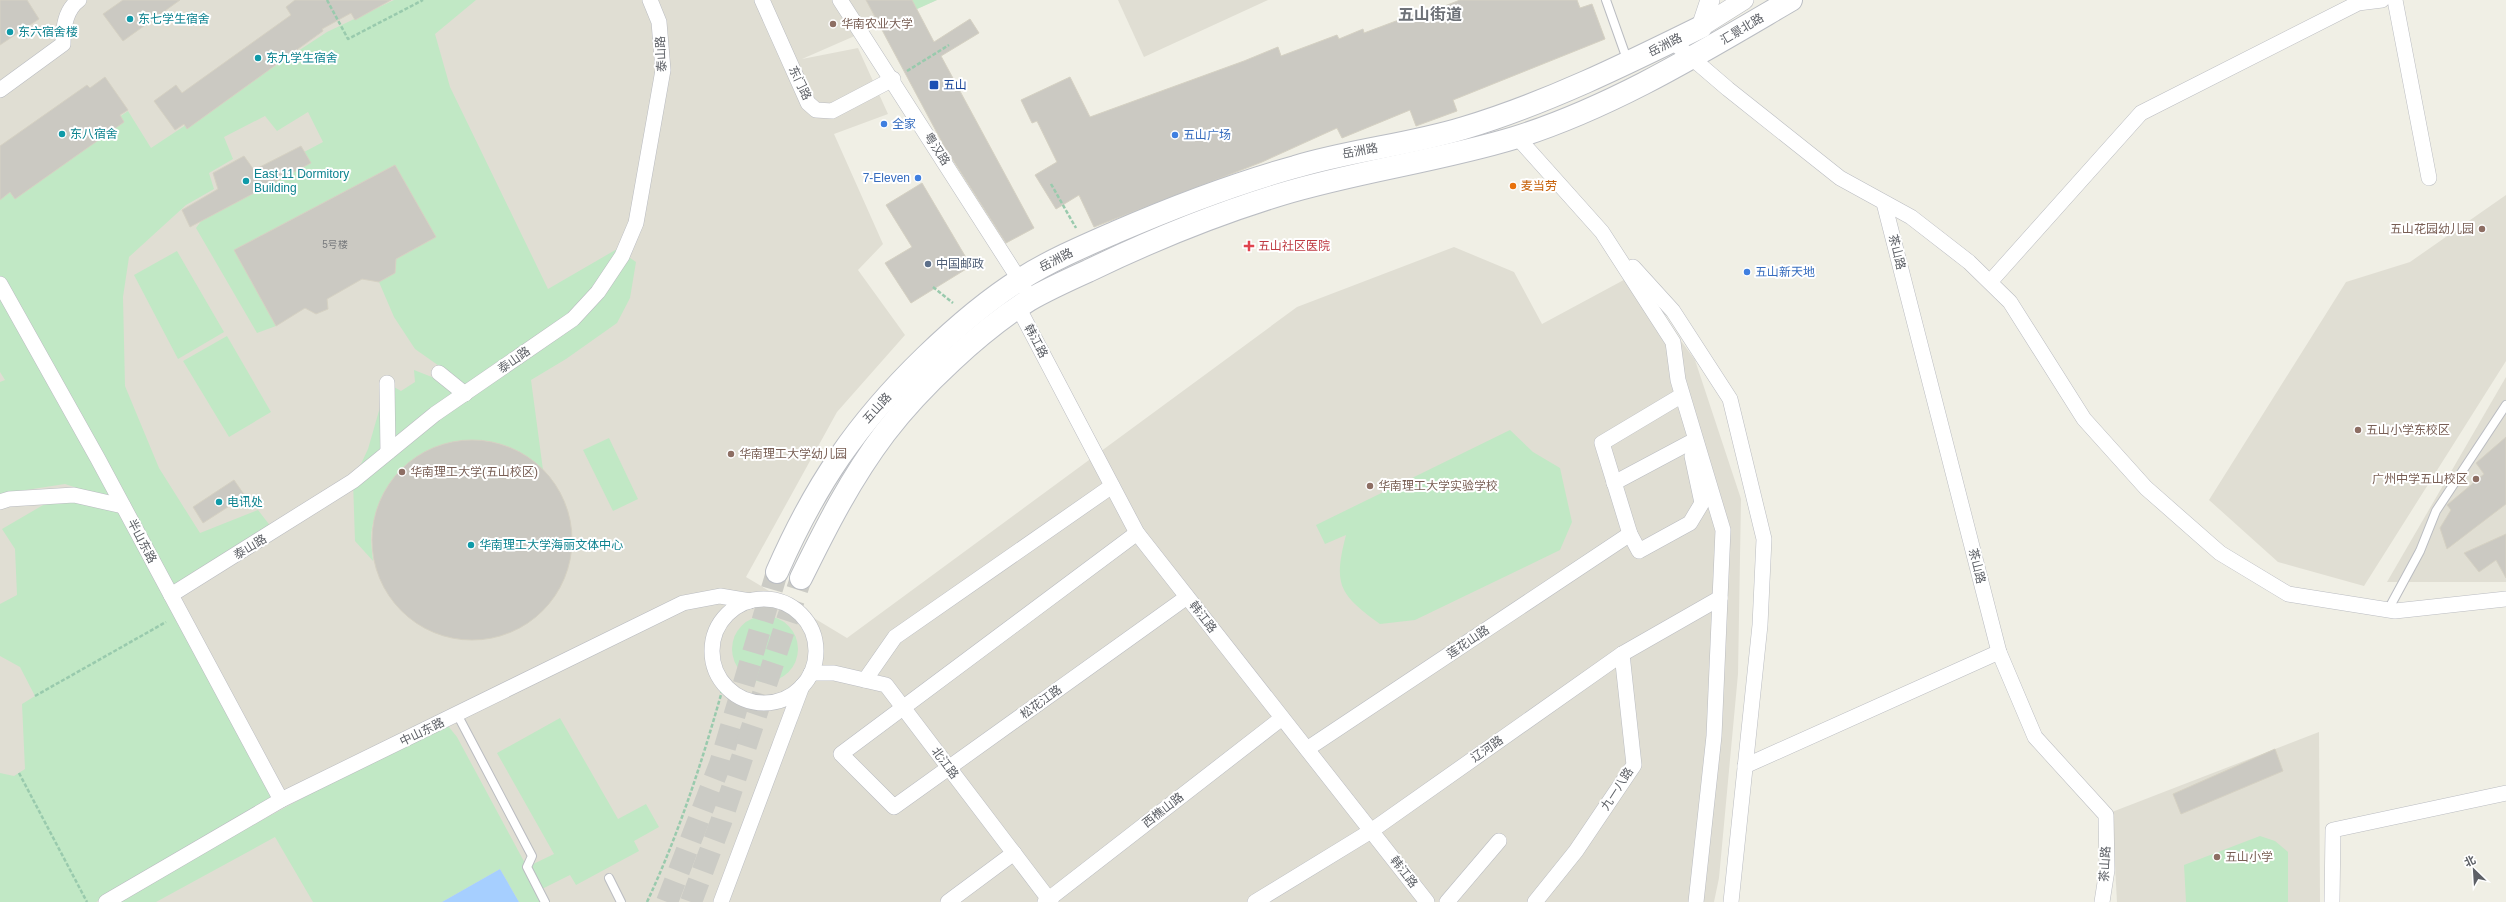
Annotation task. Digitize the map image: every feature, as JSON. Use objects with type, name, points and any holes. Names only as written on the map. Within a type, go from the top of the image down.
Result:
[{"type":"main road","name":"汇景北路","points":[[1693,59],[1791,0]]},
{"type":"main road","name":"岳洲路","points":[[1020,279],[1086,245],[1203,197],[1287,169],[1333,156],[1454,131],[1496,118],[1629,63],[1701,27]]},
{"type":"main road","name":"岳洲路","points":[[1025,303],[1122,254],[1170,234],[1282,194],[1355,175],[1449,156],[1517,137],[1608,100],[1693,59]]},
{"type":"main road","name":"五山路","points":[[777,572],[794,533],[814,496],[841,453],[867,418],[906,376],[970,317],[1020,279]]},
{"type":"main road","name":"五山路","points":[[801,578],[833,513],[885,432],[945,369],[1025,303]]},
{"type":"street","points":[[0,90],[63,44],[64,26],[73,5],[79,0]]},
{"type":"street","name":"泰山路","points":[[171,595],[353,481],[435,414],[573,319],[598,292],[622,256],[636,223],[664,70],[659,22],[650,0]]},
{"type":"street","name":"东门路","points":[[762,0],[808,103],[816,110],[832,111],[893,79]]},
{"type":"street","name":"粤汉路","points":[[840,0],[893,79],[1020,279],[1025,303]]},
{"type":"street","points":[[1701,27],[1710,0]]},
{"type":"street","name":"汇景北路","points":[[1701,27],[1744,0]]},
{"type":"street","points":[[1990,282],[2141,113],[2358,3],[2382,0]]},
{"type":"street","points":[[2395,0],[2429,178]]},
{"type":"street","points":[[1672,41],[1728,89],[1840,178],[1911,217],[1969,262],[2010,302],[2084,418],[2146,488],[2220,553],[2288,594],[2388,610],[2506,599]]},
{"type":"street","points":[[1517,137],[1673,311],[1730,399],[1764,539],[1760,625],[1731,902]]},
{"type":"street","name":"茶山路","points":[[1884,203],[1999,652],[2035,738],[2106,815],[2107,870],[2102,902]]},
{"type":"street","points":[[1602,232],[1673,342],[1679,397],[1702,503],[1690,523],[1639,551],[1630,534],[1602,443],[1679,397]]},
{"type":"street","name":"半山东路","points":[[0,284],[123,506],[281,800]]},
{"type":"street","name":"韩江路","points":[[1025,303],[1112,486],[1137,533],[1427,902]]},
{"type":"street","points":[[439,373],[465,394]]},
{"type":"street","points":[[1678,380],[1723,530],[1714,736],[1696,902]]},
{"type":"street","points":[[387,383],[388,452]]},
{"type":"street","points":[[1614,484],[1689,443]]},
{"type":"street","points":[[865,680],[895,637],[1112,486]]},
{"type":"street","points":[[0,502],[9,499],[74,495],[123,506]]},
{"type":"street","points":[[902,707],[1137,533]]},
{"type":"street","name":"莲花山路","points":[[1307,749],[1630,534]]},
{"type":"street","name":"中山东路","points":[[106,902],[281,800],[683,603],[720,596],[750,601]]},
{"type":"street","name":"松花江路","points":[[902,707],[841,754],[894,807],[1187,597]]},
{"type":"street","name":"辽河路","points":[[1255,902],[1371,830],[1622,654],[1720,598]]},
{"type":"street","points":[[721,902],[802,686],[811,673],[816,657],[815,640],[809,624],[798,611],[784,602],[767,599],[750,601],[735,608],[722,619],[714,634],[712,652],[715,669],[724,684],[737,696],[754,702],[771,702],[788,697],[802,686]]},
{"type":"street","points":[[1745,766],[1999,652]]},
{"type":"street","name":"九一八路","points":[[1534,902],[1576,851],[1634,765],[1622,654]]},
{"type":"street","name":"北江路","points":[[811,673],[834,673],[886,685],[1014,853],[1048,901]]},
{"type":"street","name":"西樵山路","points":[[1048,901],[1282,718]]},
{"type":"street","points":[[2332,902],[2333,830],[2506,793]]},
{"type":"street","points":[[1447,902],[1499,841]]},
{"type":"street","points":[[948,902],[1014,853]]},
{"type":"lane","points":[[1606,0],[1629,63]]},
{"type":"lane","points":[[2388,610],[2420,551],[2436,512],[2506,405]]},
{"type":"lane","points":[[457,714],[532,856],[527,867],[545,902]]},
{"type":"lane","points":[[608,878],[621,902]]},
{"type":"path","points":[[327,0],[348,39],[423,0]]},
{"type":"path","points":[[893,79],[949,45]]},
{"type":"path","points":[[1051,184],[1086,245]]},
{"type":"path","points":[[933,288],[970,317]]},
{"type":"path","points":[[35,696],[181,613]]},
{"type":"path","points":[[647,902],[671,851],[703,760],[724,684]]},
{"type":"path","points":[[19,773],[88,902]]},
{"type":"shaded area","name":"华南理工大学(五山校区)","points":[[0,0],[937,0],[802,59],[858,48],[888,114],[834,134],[883,244],[858,270],[905,335],[837,412],[746,577],[847,638],[1297,307],[1454,247],[1514,272],[1542,324],[1633,275],[1695,360],[1741,499],[1738,674],[1719,878],[1714,902],[0,902]]},
{"type":"shaded area","points":[[1118,0],[1268,0],[1144,57]]},
{"type":"shaded area","name":"五山小学东校区","points":[[2506,195],[2506,361],[2364,586],[2278,562],[2209,500],[2346,282],[2410,262]]},
{"type":"shaded area","name":"广州中学五山校区","points":[[2506,377],[2506,582],[2387,582]]},
{"type":"shaded area","name":"五山小学","points":[[2319,732],[2320,902],[2117,902],[2112,812]]},
{"type":"green space","points":[[394,0],[476,0],[435,34],[450,87],[548,289],[617,249],[636,262],[630,298],[617,323],[566,359],[531,380],[543,470],[509,448],[487,441],[466,441],[447,444],[428,451],[412,462],[398,475],[378,508],[371,532],[373,561],[355,541],[353,481],[368,449],[387,383],[401,391],[415,382],[414,370],[437,379],[442,368],[415,349],[394,317],[379,282],[395,273],[396,259],[436,237],[395,165],[235,250],[276,326],[257,333],[196,228],[219,197],[323,142],[308,112],[277,131],[265,116],[224,137],[233,159],[209,173],[214,189],[186,205],[129,257],[123,297],[125,386],[159,468],[200,533],[258,510],[275,532],[171,595],[281,800],[96,902],[0,902],[0,773],[14,776],[25,769],[22,704],[35,696],[20,667],[0,656],[0,604],[17,595],[15,549],[2,529],[74,487],[65,484],[0,494],[0,382],[5,380],[0,372],[0,199],[128,111],[151,148],[327,32]]},
{"type":"green space","points":[[895,0],[937,0],[904,15]]},
{"type":"green space","points":[[177,251],[224,332],[178,359],[134,275]]},
{"type":"green space","points":[[227,336],[271,412],[229,437],[183,361]]},
{"type":"green space","points":[[1510,430],[1533,452],[1560,468],[1572,522],[1560,550],[1415,620],[1380,624],[1366,614],[1348,596],[1340,577],[1342,552],[1346,535],[1325,544],[1316,525]]},
{"type":"green space","points":[[609,438],[638,499],[613,511],[583,450]]},
{"type":"green space","points":[[765,616],[778,619],[788,626],[795,636],[798,649],[795,662],[788,672],[778,679],[765,682],[752,679],[742,672],[735,662],[732,649],[735,636],[742,626],[752,619]]},
{"type":"green space","points":[[560,718],[618,819],[646,804],[659,827],[634,841],[639,851],[576,885],[570,875],[540,890],[542,902],[519,902],[500,869],[442,902],[313,902],[275,837],[156,902],[112,902],[444,721],[457,737],[527,867],[554,854],[497,753]]},
{"type":"green space","points":[[2260,836],[2275,841],[2288,852],[2288,902],[2186,902],[2184,865]]},
{"type":"water","points":[[500,869],[519,902],[442,902]]},
{"type":"building","name":"东六宿舍楼","points":[[0,0],[27,0],[39,19],[0,45]]},
{"type":"building","name":"东七学生宿舍","points":[[123,0],[180,0],[123,41],[103,14]]},
{"type":"building","name":"东九学生宿舍","points":[[295,0],[391,0],[355,20],[351,13],[322,29],[323,31],[187,129],[184,124],[175,130],[154,101],[176,85],[182,93],[291,15],[286,7]]},
{"type":"building","name":"五山","points":[[866,0],[912,0],[934,42],[970,19],[979,33],[941,56],[1034,228],[1006,243],[944,146]]},
{"type":"building","points":[[1460,0],[1577,0],[1580,8],[1592,4],[1605,39],[1453,100],[1457,111],[1416,126],[1410,110],[1342,138],[1337,128],[1262,162],[1094,227],[1079,195],[1056,209],[1035,175],[1057,162],[1037,121],[1032,123],[1021,100],[1070,77],[1090,117],[1244,61],[1278,47],[1281,56],[1337,35],[1339,39],[1363,29],[1364,33],[1420,12],[1422,15]]},
{"type":"building","name":"东八宿舍","points":[[105,77],[128,110],[120,115],[124,122],[15,199],[10,192],[0,200],[0,146],[87,85],[90,88]]},
{"type":"building","name":"East 11 Dormitory Building","points":[[301,146],[311,163],[190,227],[182,210],[218,189],[213,173],[244,156],[254,170]]},
{"type":"building","points":[[395,165],[436,237],[396,259],[395,273],[379,282],[362,279],[327,299],[328,309],[316,314],[305,308],[276,326],[234,250]]},
{"type":"building","name":"中国邮政","points":[[922,183],[971,266],[911,303],[885,263],[912,247],[886,205]]},
{"type":"building","points":[[2506,437],[2506,504],[2447,549],[2440,528],[2451,510],[2447,505],[2484,474],[2476,463]]},
{"type":"building","name":"华南理工大学海丽文体中心","points":[[472,440],[491,442],[519,452],[535,463],[549,477],[560,493],[564,502],[570,521],[572,540],[570,559],[560,587],[549,603],[535,617],[519,628],[510,632],[491,638],[472,640],[453,638],[425,628],[409,617],[395,603],[384,587],[380,578],[374,559],[372,540],[374,521],[384,493],[395,477],[409,463],[425,452],[434,448],[453,442]]},
{"type":"building","name":"电讯处","points":[[234,480],[245,496],[203,523],[193,507]]},
{"type":"building","points":[[2506,534],[2506,578],[2496,560],[2479,572],[2464,553]]},
{"type":"building","points":[[2275,749],[2283,771],[2181,814],[2173,794]]},
{"type":"tunnel","points":[[667,902],[720,764],[777,572]]},
{"type":"tunnel","points":[[691,902],[721,822],[801,578]]},
{"type":"place","name":"东七学生宿舍","points":[[130,19]]},
{"type":"place","name":"华南农业大学","points":[[833,24]]},
{"type":"place","name":"东六宿舍楼","points":[[10,32]]},
{"type":"place","name":"东九学生宿舍","points":[[258,58]]},
{"type":"place","name":"五山","points":[[934,85]]},
{"type":"place","name":"全家","points":[[884,124]]},
{"type":"place","name":"东八宿舍","points":[[62,134]]},
{"type":"place","name":"五山广场","points":[[1175,135]]},
{"type":"place","name":"7-Eleven","points":[[918,178]]},
{"type":"place","name":"East 11 Dormitory Building","points":[[246,181]]},
{"type":"place","name":"麦当劳","points":[[1513,186]]},
{"type":"place","name":"五山花园幼儿园","points":[[2482,229]]},
{"type":"place","name":"五山社区医院","points":[[1249,246]]},
{"type":"place","name":"中国邮政","points":[[928,264]]},
{"type":"place","name":"五山新天地","points":[[1747,272]]},
{"type":"place","name":"五山小学东校区","points":[[2358,430]]},
{"type":"place","name":"华南理工大学幼儿园","points":[[731,454]]},
{"type":"place","name":"华南理工大学(五山校区)","points":[[402,472]]},
{"type":"place","name":"广州中学五山校区","points":[[2476,479]]},
{"type":"place","name":"华南理工大学实验学校","points":[[1370,486]]},
{"type":"place","name":"电讯处","points":[[219,502]]},
{"type":"place","name":"华南理工大学海丽文体中心","points":[[471,545]]},
{"type":"place","name":"五山小学","points":[[2217,857]]},
{"type":"district","name":"五山街道","points":[[1430,14]]}]
